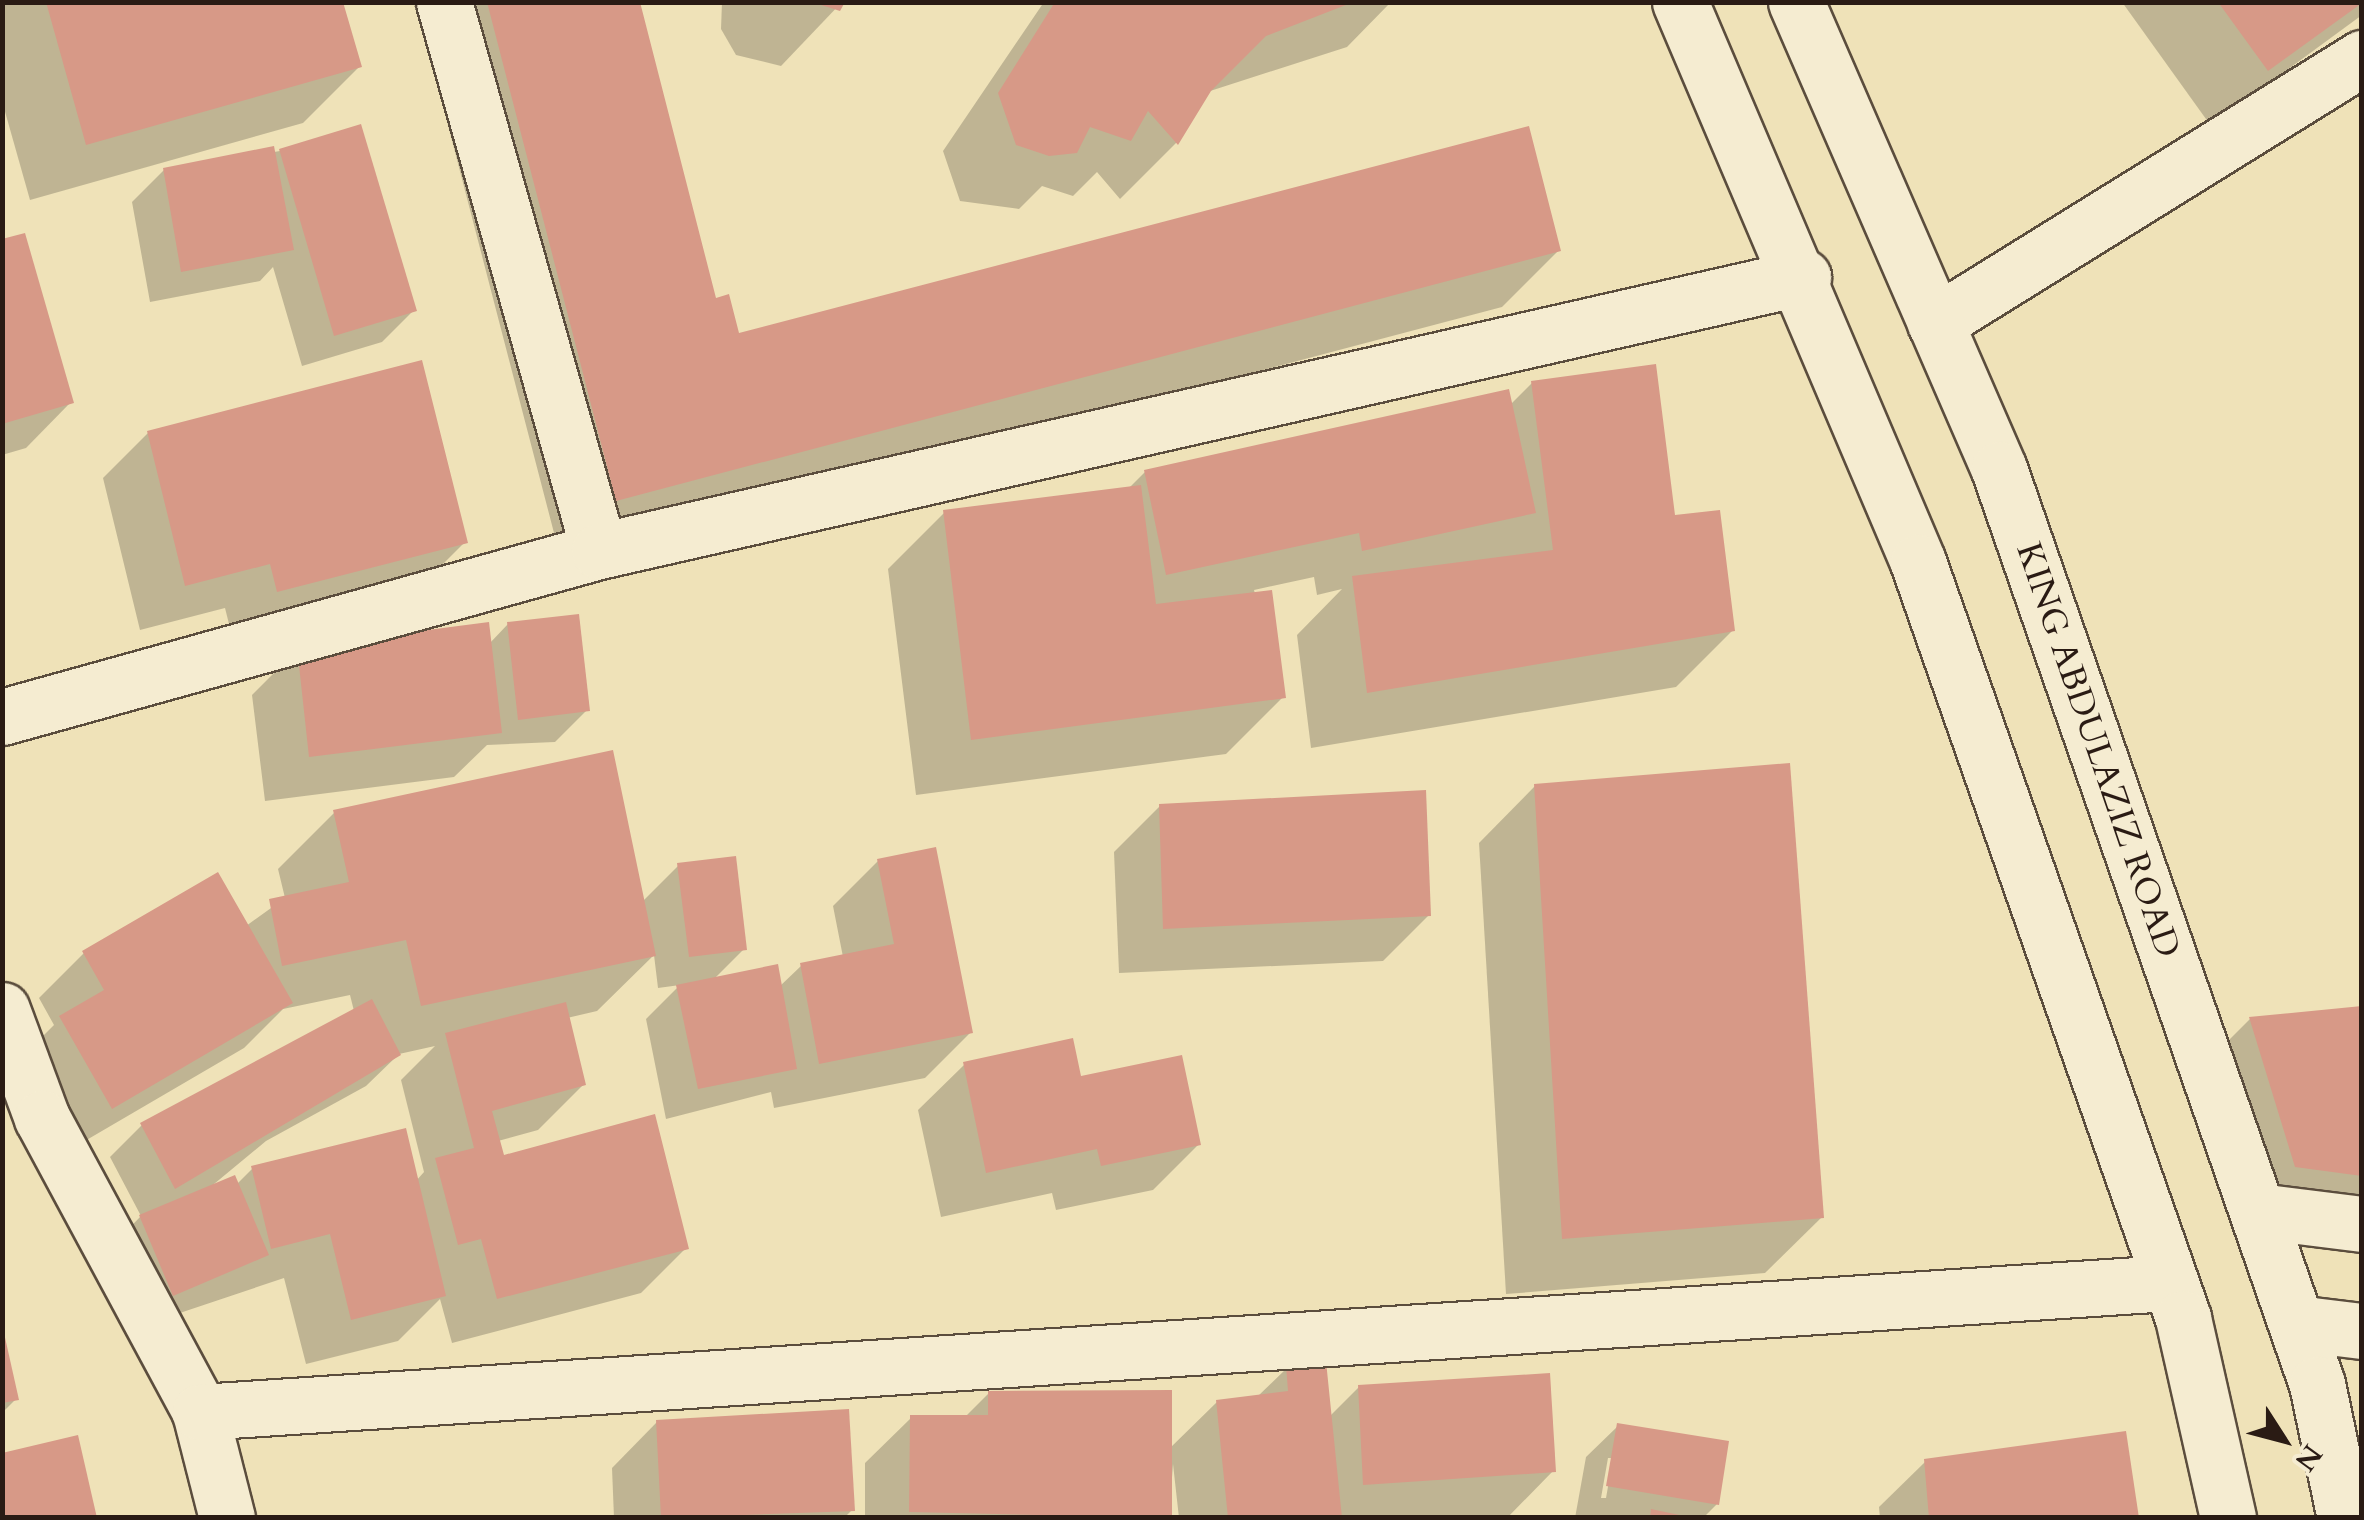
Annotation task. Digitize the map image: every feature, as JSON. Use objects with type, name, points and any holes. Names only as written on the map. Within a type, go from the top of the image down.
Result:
[{"type":"street","points":[[444,2],[599,550]]},
{"type":"street","points":[[1680,2],[1803,277],[1918,562],[2170,1284],[2228,1518]]},
{"type":"street","name":"KING ABDULAZIZ ROAD","points":[[1796,2],[1999,470],[2296,1323],[2346,1518]]},
{"type":"street","points":[[1935,323],[2362,58]]},
{"type":"street","points":[[2,717],[599,550],[1803,277]]},
{"type":"street","points":[[2,1010],[22,1123],[200,1412],[227,1518]]},
{"type":"street","points":[[2258,1211],[2362,1224]]},
{"type":"street","points":[[200,1412],[2170,1284]]},
{"type":"street","points":[[2296,1323],[2362,1331]]},
{"type":"building","points":[[46,2],[343,2],[362,67],[86,145]]},
{"type":"building","points":[[487,2],[640,2],[716,298],[729,294],[739,333],[1529,126],[1561,251],[616,501]]},
{"type":"building","points":[[812,2],[845,2],[840,11]]},
{"type":"building","points":[[1055,2],[1351,3],[1266,36],[1211,91],[1178,145],[1148,111],[1131,141],[1090,127],[1077,153],[1049,156],[1016,145],[998,93]]},
{"type":"building","points":[[2218,2],[2362,2],[2362,3],[2268,71]]},
{"type":"building","points":[[361,124],[417,311],[334,336],[279,149]]},
{"type":"building","points":[[274,146],[294,250],[181,272],[163,168]]},
{"type":"building","points":[[25,233],[74,403],[2,424],[2,239]]},
{"type":"building","points":[[422,360],[468,543],[277,592],[270,564],[185,586],[147,431]]},
{"type":"building","points":[[1656,364],[1675,515],[1720,510],[1735,631],[1367,693],[1352,576],[1553,550],[1531,381]]},
{"type":"building","points":[[1509,389],[1536,513],[1362,551],[1359,533],[1166,575],[1144,470]]},
{"type":"building","points":[[1141,485],[1156,604],[1272,590],[1286,698],[971,740],[943,510]]},
{"type":"building","points":[[579,614],[590,711],[518,720],[507,622]]},
{"type":"building","points":[[489,622],[502,733],[309,757],[297,647]]},
{"type":"building","points":[[613,750],[656,956],[421,1006],[406,940],[282,966],[269,899],[349,882],[333,810]]},
{"type":"building","points":[[1790,763],[1824,1218],[1562,1239],[1534,784]]},
{"type":"building","points":[[1426,790],[1431,916],[1163,929],[1159,804]]},
{"type":"building","points":[[936,847],[973,1033],[819,1064],[800,963],[894,944],[877,859]]},
{"type":"building","points":[[736,856],[747,950],[689,957],[677,863]]},
{"type":"building","points":[[218,872],[293,1003],[112,1109],[59,1016],[104,990],[82,951]]},
{"type":"building","points":[[778,964],[797,1069],[698,1089],[676,985]]},
{"type":"building","points":[[372,999],[401,1055],[175,1189],[140,1123]]},
{"type":"building","points":[[566,1002],[586,1085],[492,1111],[504,1155],[655,1114],[689,1249],[497,1299],[481,1239],[458,1245],[435,1158],[474,1148],[445,1033]]},
{"type":"building","points":[[2362,1006],[2362,1176],[2295,1167],[2249,1017]]},
{"type":"building","points":[[1073,1038],[1081,1076],[1182,1055],[1201,1145],[1101,1166],[1097,1149],[986,1173],[963,1062]]},
{"type":"building","points":[[406,1128],[446,1296],[351,1320],[330,1234],[271,1249],[251,1166]]},
{"type":"building","points":[[235,1175],[269,1255],[173,1296],[139,1215]]},
{"type":"building","points":[[2,1324],[19,1400],[2,1403]]},
{"type":"building","points":[[1326,1361],[1342,1518],[1228,1518],[1216,1400],[1288,1391],[1286,1365]]},
{"type":"building","points":[[1550,1373],[1556,1472],[1363,1485],[1358,1385]]},
{"type":"building","points":[[1172,1390],[1172,1518],[909,1512],[910,1415],[988,1415],[988,1391]]},
{"type":"building","points":[[849,1409],[855,1511],[661,1518],[656,1420]]},
{"type":"building","points":[[1617,1423],[1729,1441],[1719,1505],[1606,1486]]},
{"type":"building","points":[[2126,1431],[2139,1518],[1929,1518],[1924,1459]]},
{"type":"building","points":[[78,1435],[97,1518],[2,1518],[2,1453]]},
{"type":"building","points":[[1651,1509],[1684,1516],[1684,1518],[1650,1518]]}]
